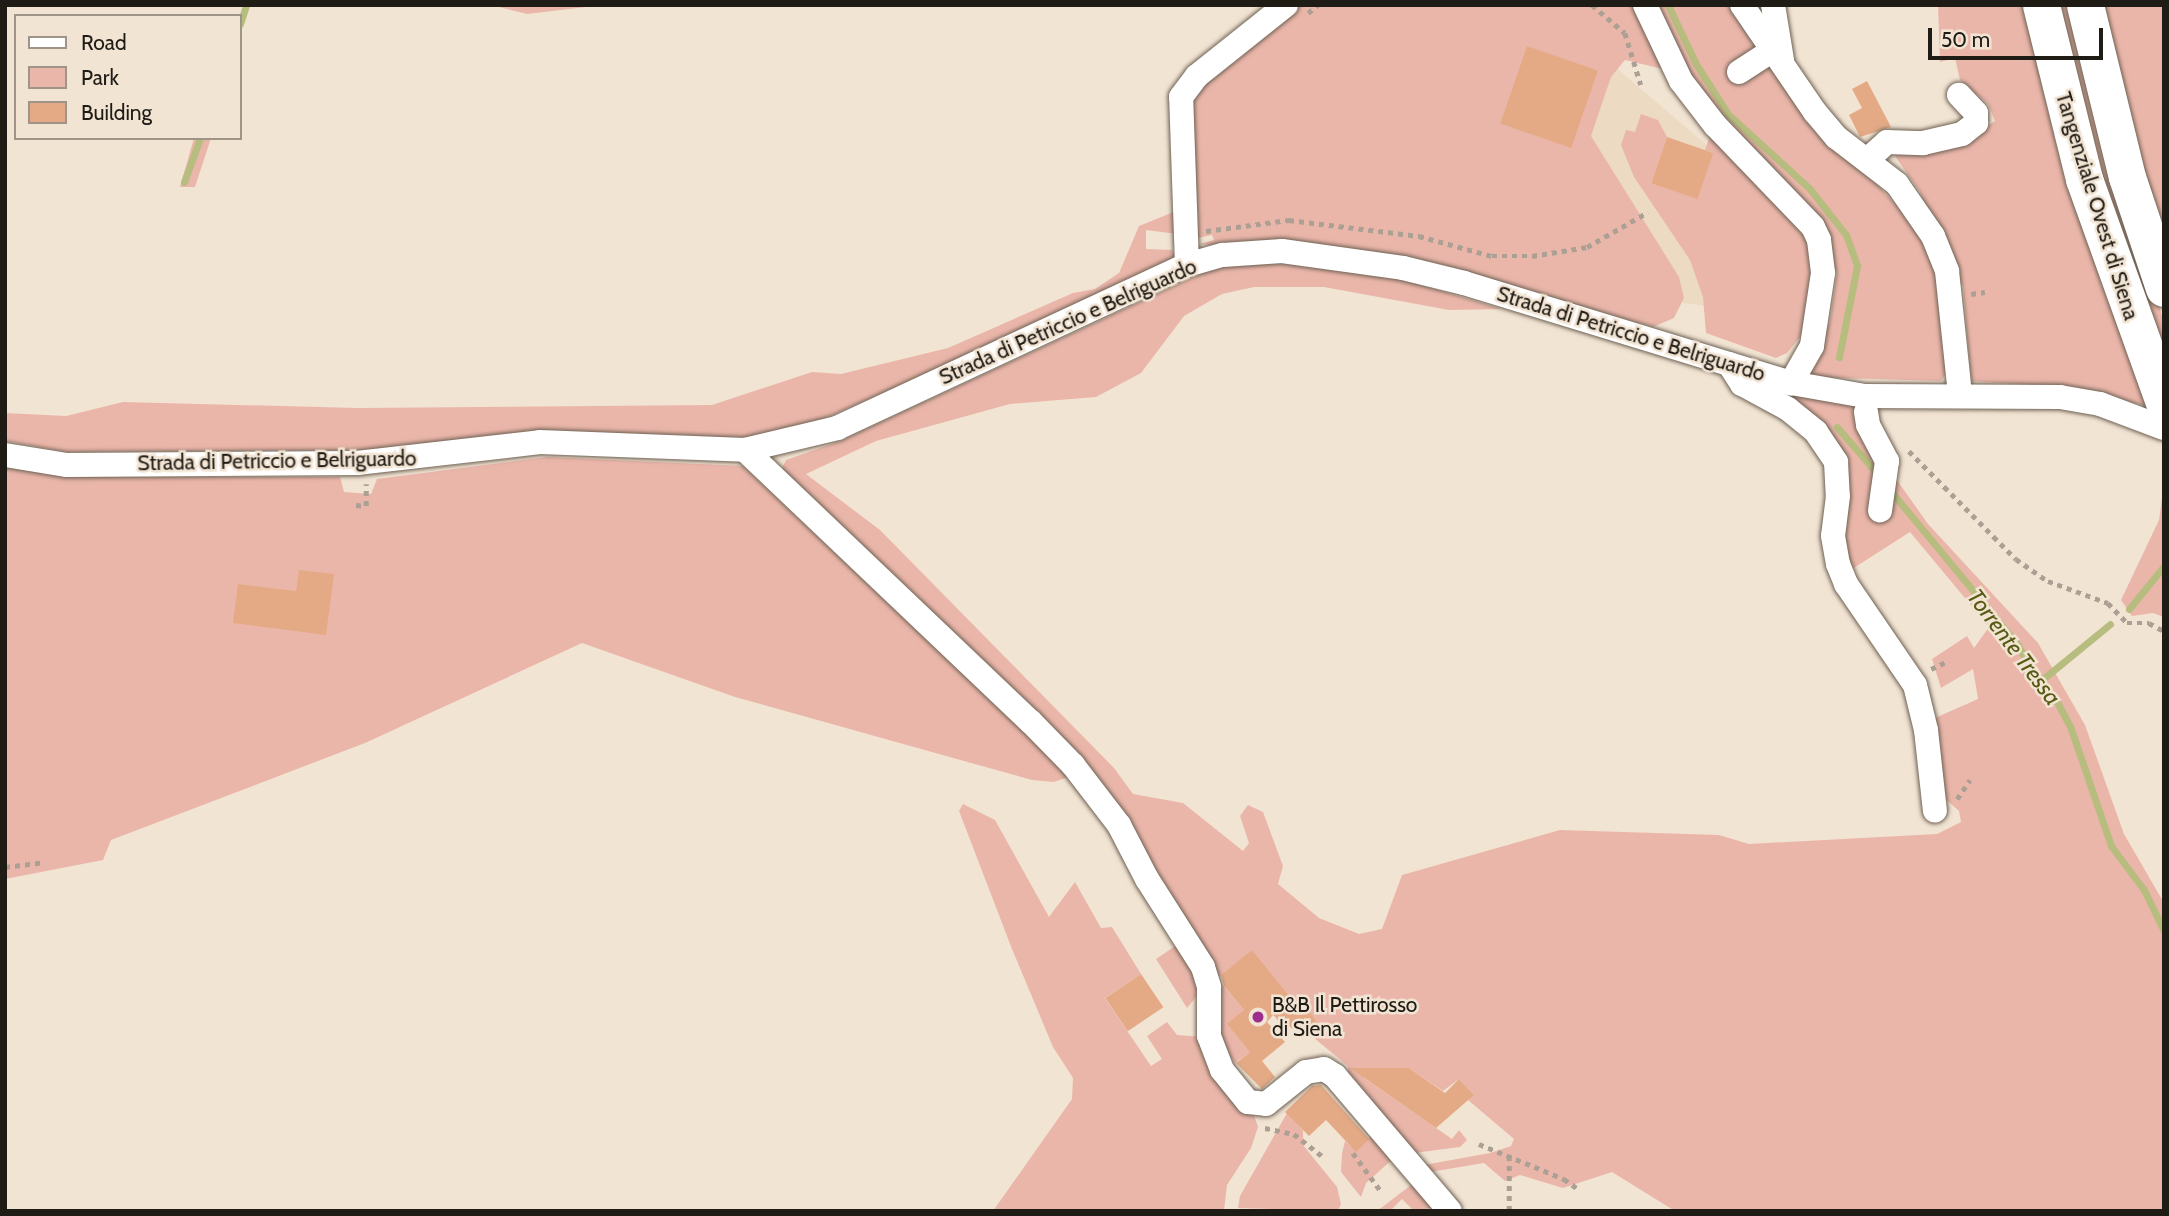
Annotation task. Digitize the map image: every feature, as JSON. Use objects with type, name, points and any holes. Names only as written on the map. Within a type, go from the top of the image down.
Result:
[{"type":"highway","name":"Tangenziale Ovest di Siena","points":[[2041,5],[2084,179],[2119,287],[2164,403]]},
{"type":"highway","name":"Tangenziale Ovest di Siena","points":[[2085,5],[2127,177],[2162,284]]},
{"type":"street","points":[[1646,5],[1681,81],[1716,125],[1812,227],[1819,240],[1823,274],[1812,346],[1791,383]]},
{"type":"street","points":[[1742,5],[1836,138],[1867,160],[1911,201],[1942,259],[1952,303],[1960,395]]},
{"type":"street","points":[[1773,5],[1777,57]]},
{"type":"street","points":[[1187,265],[1197,229],[1181,97],[1197,76],[1292,13]]},
{"type":"street","points":[[1739,72],[1777,57]]},
{"type":"street","points":[[1867,160],[1887,142],[1923,143],[1962,134],[1976,123],[1976,113],[1959,95]]},
{"type":"street","name":"Strada di Petriccio e Belriguardo","points":[[5,455],[67,465],[316,464],[402,461],[540,442],[745,450],[837,428],[1187,265],[1223,255],[1282,251],[1403,268],[1791,383],[1865,396],[2060,397],[2100,404],[2164,428]]},
{"type":"street","points":[[1729,363],[1742,384],[1788,409],[1816,432],[1836,463],[1838,496],[1833,536],[1838,564],[1846,584],[1887,639],[1915,685],[1926,730],[1935,810]]},
{"type":"street","points":[[1866,412],[1868,425],[1887,461],[1883,497]]},
{"type":"street","points":[[745,450],[1038,730],[1104,805],[1203,967],[1209,987],[1209,1036],[1223,1070],[1248,1102],[1266,1104],[1306,1072],[1324,1069],[1335,1076],[1450,1211]]},
{"type":"path","points":[[1292,13],[1318,5]]},
{"type":"path","points":[[1592,5],[1625,33],[1641,85]]},
{"type":"path","points":[[1197,229],[1289,220],[1419,236],[1492,256],[1532,256],[1587,247],[1648,212]]},
{"type":"path","points":[[1898,441],[2016,559],[2048,581],[2108,603],[2127,623],[2149,624],[2164,631]]},
{"type":"path","points":[[356,505],[366,506],[366,482],[357,481]]},
{"type":"path","points":[[5,867],[43,862]]},
{"type":"path","points":[[1264,1128],[1294,1134],[1323,1157]]},
{"type":"path","points":[[1479,1144],[1509,1155],[1580,1190]]},
{"type":"path","points":[[1353,1153],[1380,1190]]},
{"type":"path","points":[[1509,1155],[1509,1211]]},
{"type":"shaded area","points":[[1525,34],[1614,66],[1797,222],[1733,309],[1666,301]]},
{"type":"green space","points":[[491,5],[603,5],[527,14]]},
{"type":"green space","points":[[1297,5],[1637,5],[1667,70],[1625,60],[1611,77],[1591,136],[1679,277],[1684,298],[1674,318],[1653,327],[1470,274],[1200,244],[1214,240],[1212,235],[1198,238],[1186,101]]},
{"type":"green space","points":[[1654,5],[1733,5],[1767,64],[1919,230],[1937,272],[1949,369],[1941,381],[1808,377],[1830,321],[1837,273],[1830,255],[1687,76]]},
{"type":"green space","points":[[1938,5],[2028,5],[2148,406],[2061,387],[1971,381],[1963,285],[1956,282],[1920,192],[1895,156],[1896,152],[1964,141],[1995,121],[1988,104],[1960,80],[1955,58],[1940,62]]},
{"type":"green space","points":[[2056,5],[2072,5],[2164,323],[2164,364],[2096,166]]},
{"type":"green space","points":[[2099,5],[2164,5],[2164,247]]},
{"type":"green space","points":[[1641,114],[1658,120],[1667,137],[1651,183],[1697,199],[1713,153],[1705,150],[1712,129],[1800,222],[1817,260],[1804,332],[1787,353],[1776,358],[1706,333],[1703,297],[1690,260],[1634,177],[1621,145],[1626,130],[1635,132]]},
{"type":"green space","points":[[193,140],[210,140],[195,187],[180,187]]},
{"type":"green space","points":[[1176,211],[1177,234],[1146,230],[1146,249],[1172,250],[1175,257],[1090,303],[828,417],[782,432],[731,440],[354,450],[66,452],[5,441],[5,413],[66,416],[123,402],[357,408],[712,405],[812,372],[841,374],[948,348],[1073,293],[1095,289],[1119,273],[1139,226]]},
{"type":"green space","points":[[1283,261],[1401,279],[1501,309],[1449,310],[1324,287],[1254,287],[1222,294],[1184,316],[1141,373],[1096,397],[1010,404],[876,441],[806,474],[880,530],[1114,768],[1133,794],[1183,803],[1243,851],[1249,843],[1240,816],[1248,805],[1263,812],[1283,866],[1278,884],[1319,918],[1359,934],[1382,929],[1402,875],[1560,830],[1719,835],[1749,844],[1937,834],[1961,822],[1959,811],[1939,793],[1935,718],[1978,699],[1973,669],[1941,688],[1932,659],[1967,636],[1974,648],[1989,627],[1910,532],[1849,571],[1841,549],[1842,456],[1751,387],[1855,403],[1875,449],[1928,524],[2038,643],[2085,725],[2124,834],[2164,903],[2164,1211],[1675,1211],[1612,1172],[1563,1188],[1520,1175],[1505,1181],[1484,1163],[1430,1172],[1424,1165],[1490,1153],[1511,1146],[1514,1139],[1468,1100],[1473,1094],[1459,1079],[1443,1091],[1409,1068],[1370,1068],[1364,1078],[1452,1139],[1459,1130],[1467,1140],[1460,1147],[1414,1153],[1348,1076],[1348,1066],[1308,1033],[1319,1025],[1303,1004],[1279,1022],[1266,1005],[1252,951],[1217,978],[1244,1010],[1250,1052],[1235,1063],[1224,1047],[1143,846],[783,473],[783,466],[786,460],[840,441],[1194,277],[1226,265]]},
{"type":"green space","points":[[547,457],[743,466],[1071,776],[1054,782],[1032,780],[735,697],[582,643],[365,743],[111,840],[103,860],[5,879],[5,466],[76,477],[340,477],[344,492],[371,494],[377,479]]},
{"type":"green space","points":[[2164,483],[2164,617],[2153,613],[2132,616],[2121,600],[2159,520]]},
{"type":"green space","points":[[963,804],[995,820],[1049,917],[1075,882],[1101,928],[1112,927],[1141,974],[1105,998],[1151,1066],[1162,1059],[1147,1036],[1167,1022],[1177,1035],[1203,1037],[1252,1109],[1258,1127],[1251,1148],[1227,1185],[1224,1211],[993,1211],[1072,1099],[1073,1078],[1053,1047],[1012,949],[959,811]]},
{"type":"green space","points":[[1181,942],[1201,991],[1187,1008],[1156,959]]},
{"type":"green space","points":[[1287,1113],[1303,1130],[1303,1145],[1337,1187],[1341,1204],[1338,1211],[1238,1208],[1240,1196]]},
{"type":"green space","points":[[1373,1134],[1394,1158],[1366,1183],[1361,1197],[1341,1172],[1342,1153],[1345,1141],[1356,1151]]},
{"type":"green space","points":[[1415,1182],[1436,1207],[1414,1211],[1402,1199],[1390,1211],[1377,1211]]},
{"type":"building","points":[[1527,46],[1598,70],[1571,148],[1500,124]]},
{"type":"building","points":[[1867,81],[1891,127],[1860,137],[1849,115],[1862,108],[1852,89]]},
{"type":"building","points":[[1667,137],[1713,153],[1697,199],[1651,183]]},
{"type":"building","points":[[299,570],[334,574],[326,635],[233,623],[238,584],[296,591]]},
{"type":"building","points":[[1252,950],[1298,1007],[1303,1003],[1319,1025],[1303,1036],[1273,1015],[1267,1022],[1285,1042],[1262,1061],[1275,1077],[1262,1089],[1236,1063],[1250,1052],[1227,1024],[1244,1010],[1224,986],[1221,975]]},
{"type":"building","points":[[1141,974],[1163,1007],[1128,1031],[1105,998]]},
{"type":"building","points":[[1350,1068],[1409,1068],[1445,1093],[1459,1079],[1474,1095],[1436,1128]]},
{"type":"building","points":[[1321,1085],[1369,1139],[1356,1152],[1326,1120],[1309,1136],[1285,1112],[1312,1086]]},
{"type":"waterway","points":[[242,18],[246,5]]},
{"type":"waterway","name":"Torrente Tressa","points":[[1668,5],[1696,64],[1728,114],[1810,189],[1846,235],[1857,266],[1839,357]]},
{"type":"waterway","points":[[184,182],[199,140]]},
{"type":"waterway","name":"Torrente Tressa","points":[[1837,427],[1880,477]]},
{"type":"waterway","name":"Torrente Tressa","points":[[1889,489],[2018,645],[2038,683],[2056,700],[2070,726],[2111,846],[2144,890],[2164,931]]},
{"type":"waterway","points":[[2129,609],[2164,566]]},
{"type":"waterway","points":[[2038,683],[2110,624]]},
{"type":"place","name":"B&B Il Pettirosso di Siena","points":[[1258,1017]]}]
